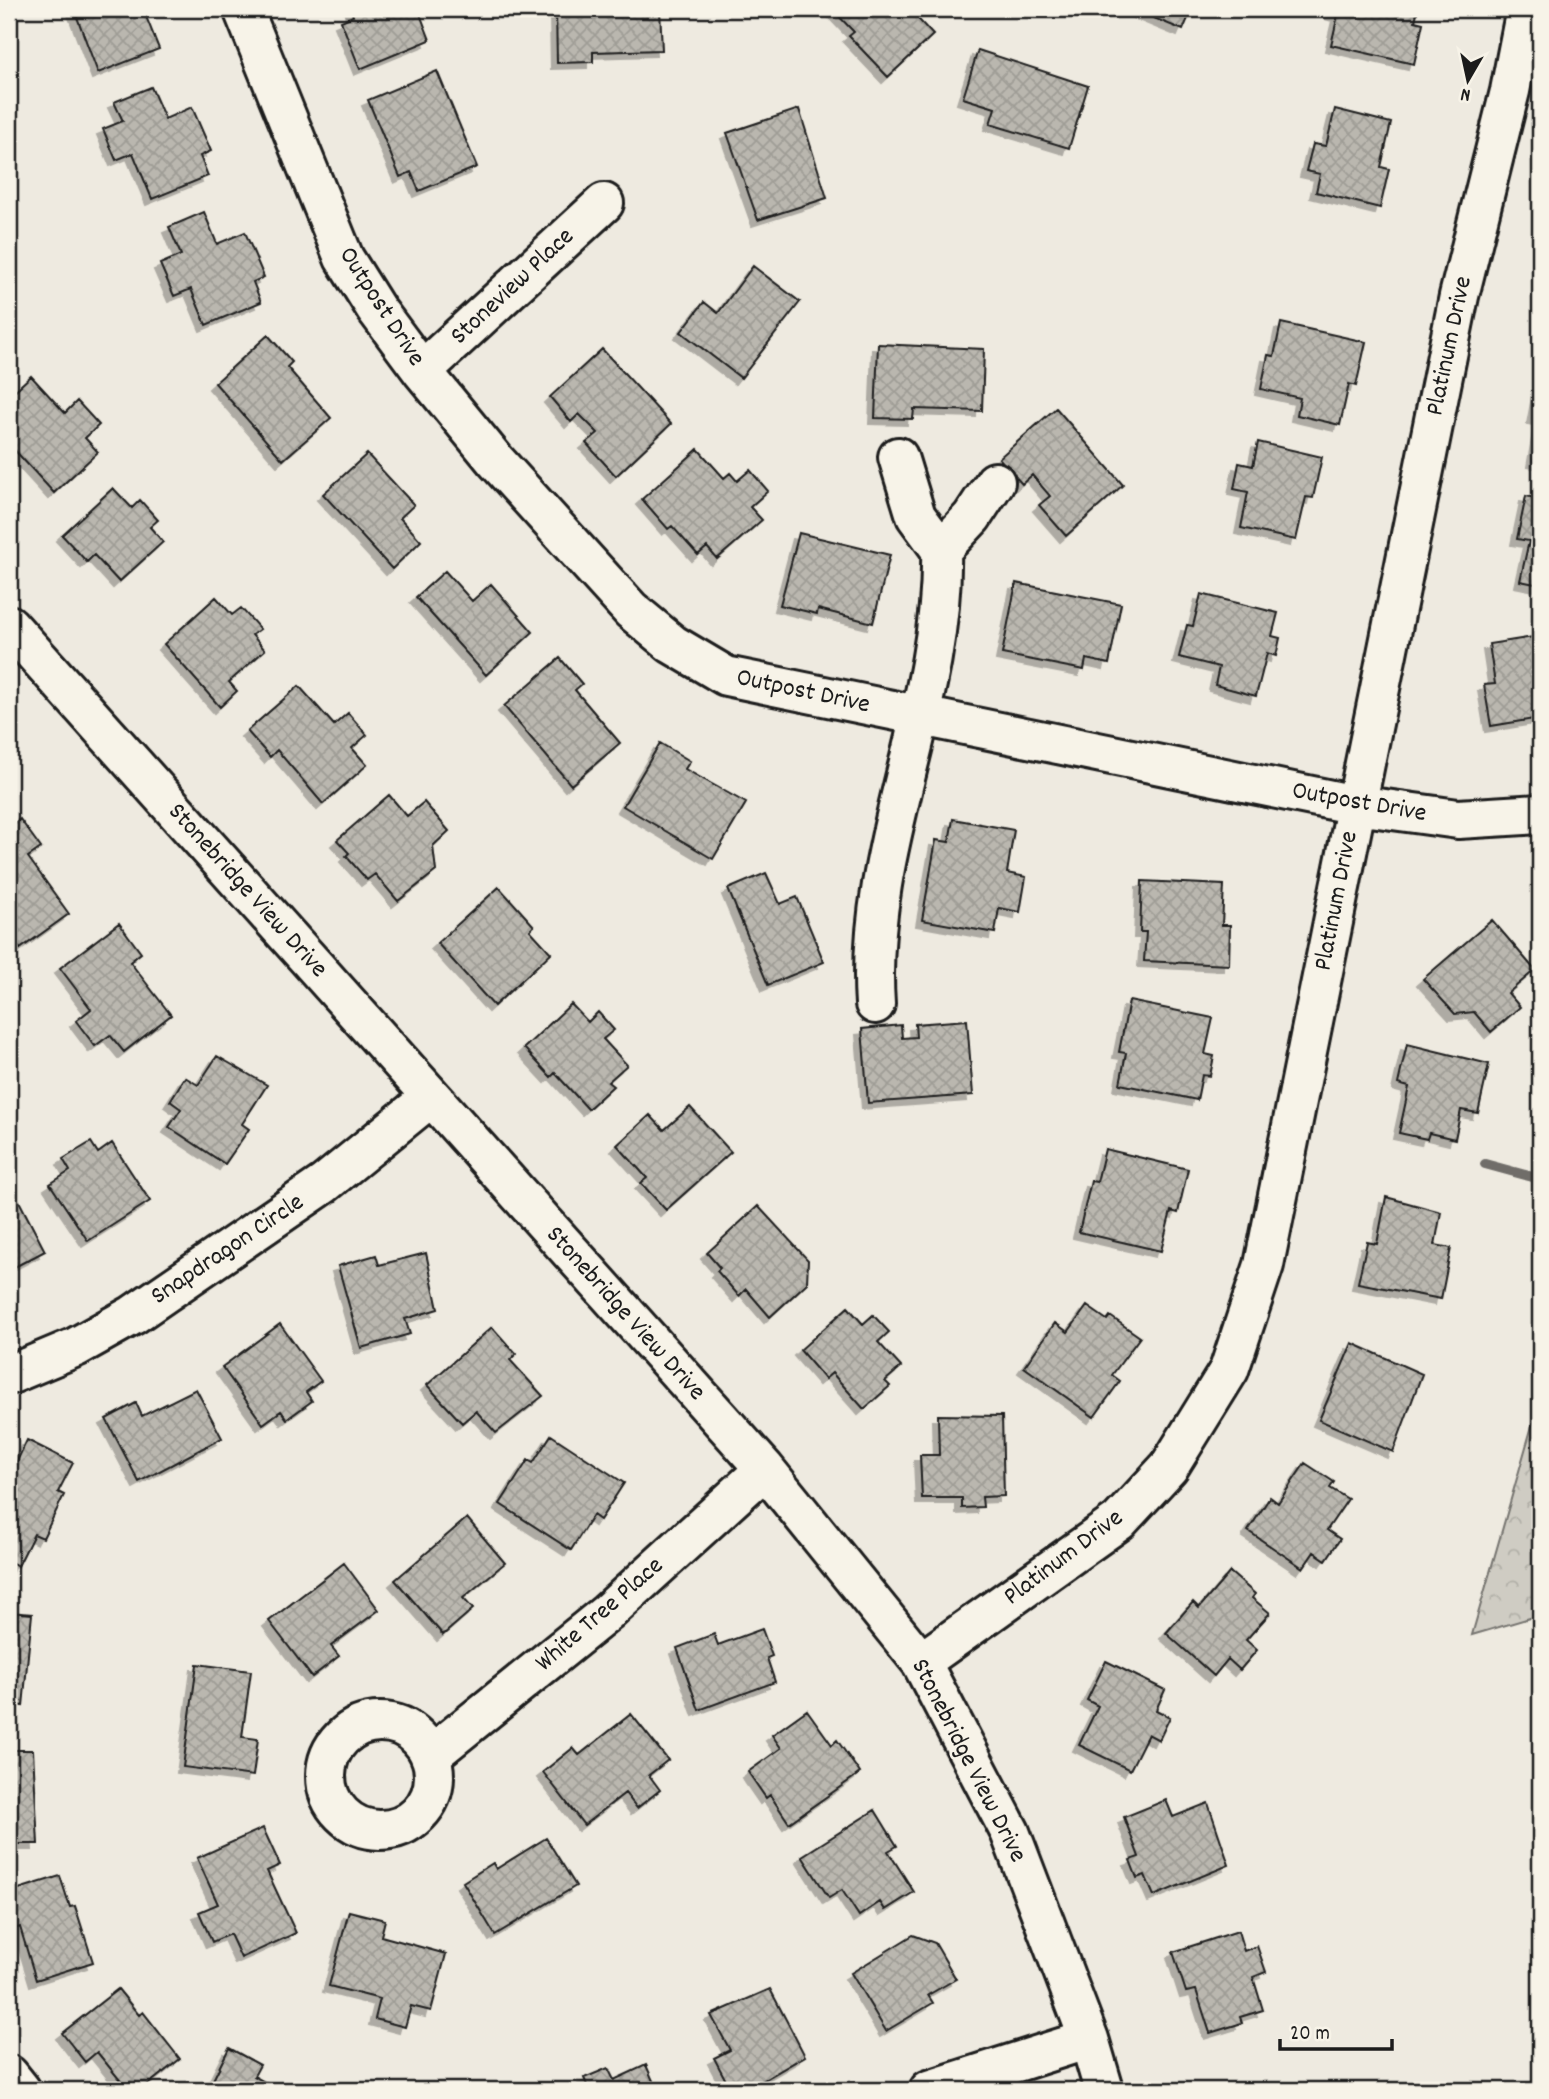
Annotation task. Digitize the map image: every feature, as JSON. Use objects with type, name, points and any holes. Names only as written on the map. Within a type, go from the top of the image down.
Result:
[{"type":"street","name":"Outpost Drive","points":[[243,9],[344,258],[422,371],[495,460],[631,610],[672,644],[726,676],[1356,805],[1458,819],[1540,814]]},
{"type":"street","name":"Platinum Drive","points":[[921,1662],[1119,1521],[1169,1466],[1229,1370],[1264,1265],[1459,296],[1510,91],[1527,9]]},
{"type":"street","name":"Stoneview Place","points":[[422,371],[604,203]]},
{"type":"street","points":[[874,1004],[872,972],[881,876],[920,717],[942,596],[941,550],[916,516],[898,457]]},
{"type":"street","points":[[941,550],[972,517],[995,482]]},
{"type":"street","name":"Stonebridge View Drive","points":[[9,625],[765,1469],[921,1662],[1010,1832],[1090,2039],[1104,2090]]},
{"type":"street","name":"Snapdragon Circle","points":[[9,1375],[76,1347],[133,1315],[324,1184],[431,1097]]},
{"type":"street","name":"White Tree Place","points":[[430,1756],[607,1613],[765,1469]]},
{"type":"street","points":[[929,2090],[1090,2039]]},
{"type":"street","points":[[9,2075],[21,2090]]},
{"type":"green space","points":[[1540,1398],[1540,1615],[1472,1635]]},
{"type":"building","points":[[74,9],[143,9],[159,49],[98,73]]},
{"type":"building","points":[[351,9],[418,9],[430,40],[360,69],[341,21],[353,16]]},
{"type":"building","points":[[556,9],[660,9],[662,50],[593,52],[593,62],[557,63]]},
{"type":"building","points":[[832,9],[909,9],[933,35],[888,77],[849,36],[854,32]]},
{"type":"building","points":[[1132,9],[1192,9],[1183,30]]},
{"type":"building","points":[[1332,9],[1418,9],[1415,21],[1423,23],[1414,64],[1331,45],[1338,15],[1331,13]]},
{"type":"building","points":[[978,50],[1088,86],[1069,148],[990,124],[995,108],[963,98]]},
{"type":"building","points":[[437,71],[477,167],[419,191],[411,172],[400,177],[368,100]]},
{"type":"building","points":[[151,87],[165,119],[192,107],[211,151],[200,156],[208,176],[152,199],[133,153],[116,160],[103,129],[123,121],[114,102]]},
{"type":"building","points":[[799,109],[827,198],[758,220],[727,133]]},
{"type":"building","points":[[1335,109],[1391,123],[1381,167],[1389,169],[1380,208],[1316,192],[1320,174],[1306,171],[1313,144],[1326,146]]},
{"type":"building","points":[[204,212],[217,244],[245,232],[264,277],[253,282],[261,302],[206,325],[191,289],[174,296],[160,264],[181,255],[169,227]]},
{"type":"building","points":[[753,266],[800,302],[741,378],[681,332],[704,302],[718,313]]},
{"type":"building","points":[[1281,323],[1366,342],[1356,386],[1349,384],[1340,425],[1297,415],[1300,398],[1261,389],[1268,355],[1274,356]]},
{"type":"building","points":[[268,335],[292,362],[287,367],[331,418],[283,460],[215,383]]},
{"type":"building","points":[[878,344],[984,349],[982,411],[914,409],[913,419],[875,418]]},
{"type":"building","points":[[602,349],[671,424],[616,476],[586,443],[598,433],[579,414],[571,422],[550,397]]},
{"type":"building","points":[[31,376],[65,413],[77,401],[99,425],[85,438],[98,452],[54,493],[9,444],[9,396]]},
{"type":"building","points":[[1540,380],[1540,419],[1533,418]]},
{"type":"building","points":[[1056,408],[1123,485],[1066,536],[1039,505],[1050,496],[1032,475],[1022,484],[999,458]]},
{"type":"building","points":[[1540,421],[1540,462],[1533,461]]},
{"type":"building","points":[[1258,442],[1322,457],[1313,498],[1306,497],[1296,540],[1241,528],[1248,492],[1234,489],[1239,463],[1253,466]]},
{"type":"building","points":[[698,449],[724,478],[730,473],[737,481],[750,470],[768,491],[750,507],[762,520],[717,559],[707,547],[698,555],[672,526],[668,529],[642,499]]},
{"type":"building","points":[[367,454],[414,505],[400,518],[421,541],[392,569],[323,494]]},
{"type":"building","points":[[113,488],[132,508],[140,500],[158,520],[150,527],[163,542],[119,582],[94,555],[87,562],[62,535]]},
{"type":"building","points":[[1526,496],[1540,499],[1540,585],[1520,581],[1529,541],[1517,539]]},
{"type":"building","points":[[799,533],[890,555],[873,623],[818,609],[817,614],[780,605]]},
{"type":"building","points":[[445,571],[472,601],[491,584],[533,632],[486,675],[416,597]]},
{"type":"building","points":[[1016,583],[1121,604],[1109,664],[1086,659],[1084,670],[1002,654]]},
{"type":"building","points":[[1201,594],[1278,613],[1272,636],[1280,638],[1276,656],[1267,653],[1256,696],[1215,685],[1219,667],[1179,657],[1187,625],[1193,626]]},
{"type":"building","points":[[216,597],[232,615],[241,608],[260,629],[252,635],[265,650],[229,682],[237,691],[220,707],[164,644]]},
{"type":"building","points":[[1540,636],[1540,718],[1491,726],[1484,685],[1495,684],[1489,644]]},
{"type":"building","points":[[560,658],[582,684],[575,690],[620,743],[571,785],[504,706]]},
{"type":"building","points":[[299,686],[334,725],[348,713],[367,735],[352,748],[367,765],[323,804],[277,750],[270,757],[247,731]]},
{"type":"building","points":[[660,743],[690,761],[685,769],[746,803],[713,859],[623,806]]},
{"type":"building","points":[[389,795],[407,816],[424,802],[449,831],[433,846],[436,871],[398,901],[375,874],[367,880],[346,856],[349,853],[337,840]]},
{"type":"building","points":[[20,819],[41,848],[28,857],[69,914],[20,949],[9,932],[9,827]]},
{"type":"building","points":[[953,819],[1014,830],[1007,873],[1026,877],[1020,912],[999,908],[995,933],[922,920],[936,840],[949,842]]},
{"type":"building","points":[[766,873],[780,904],[797,897],[824,962],[768,985],[728,889]]},
{"type":"building","points":[[1142,881],[1224,885],[1222,925],[1230,925],[1229,965],[1144,961],[1146,932],[1140,932]]},
{"type":"building","points":[[499,887],[534,926],[530,930],[551,953],[494,1006],[437,943]]},
{"type":"building","points":[[1492,920],[1535,970],[1508,993],[1520,1007],[1491,1032],[1474,1012],[1455,1014],[1423,979]]},
{"type":"building","points":[[119,923],[141,953],[130,962],[171,1015],[124,1052],[110,1035],[95,1046],[76,1021],[91,1009],[60,968]]},
{"type":"building","points":[[1129,1001],[1213,1018],[1205,1054],[1214,1056],[1210,1076],[1202,1075],[1197,1100],[1120,1084],[1126,1053],[1119,1052]]},
{"type":"building","points":[[571,1004],[588,1022],[598,1012],[614,1030],[603,1039],[627,1065],[608,1082],[613,1086],[588,1109],[555,1073],[551,1077],[524,1048]]},
{"type":"building","points":[[967,1020],[973,1095],[868,1103],[862,1029],[901,1025],[902,1038],[916,1037],[915,1024]]},
{"type":"building","points":[[1407,1044],[1489,1064],[1478,1113],[1461,1110],[1455,1139],[1429,1133],[1427,1139],[1399,1133],[1409,1087],[1398,1084]]},
{"type":"building","points":[[217,1056],[267,1085],[242,1124],[249,1129],[225,1164],[169,1127],[181,1109],[170,1101],[185,1077],[198,1085]]},
{"type":"building","points":[[690,1107],[731,1152],[666,1210],[641,1183],[647,1178],[617,1145],[650,1115],[664,1130]]},
{"type":"building","points":[[91,1142],[98,1153],[112,1143],[150,1201],[88,1241],[50,1184],[70,1171],[63,1159]]},
{"type":"building","points":[[1105,1149],[1188,1169],[1178,1213],[1171,1211],[1161,1251],[1079,1232],[1091,1181],[1097,1182]]},
{"type":"building","points":[[1386,1197],[1441,1212],[1435,1245],[1451,1248],[1441,1299],[1358,1283],[1367,1242],[1377,1244]]},
{"type":"building","points":[[19,1201],[45,1251],[9,1270],[9,1206]]},
{"type":"building","points":[[758,1206],[808,1260],[807,1283],[770,1317],[746,1289],[739,1296],[717,1271],[720,1268],[707,1253]]},
{"type":"building","points":[[426,1253],[438,1309],[405,1319],[410,1334],[361,1348],[338,1266],[376,1255],[379,1265]]},
{"type":"building","points":[[1087,1306],[1107,1320],[1110,1316],[1140,1337],[1112,1375],[1120,1381],[1094,1417],[1024,1367],[1055,1323],[1068,1332]]},
{"type":"building","points":[[848,1307],[863,1324],[873,1315],[889,1332],[878,1342],[901,1367],[885,1381],[890,1386],[864,1409],[832,1373],[825,1379],[800,1350]]},
{"type":"building","points":[[280,1324],[321,1381],[306,1392],[312,1401],[287,1419],[281,1411],[263,1424],[222,1367]]},
{"type":"building","points":[[492,1327],[516,1354],[510,1360],[543,1396],[496,1433],[476,1411],[462,1423],[427,1385]]},
{"type":"building","points":[[1352,1343],[1422,1374],[1393,1452],[1319,1420]]},
{"type":"building","points":[[196,1389],[222,1438],[139,1482],[106,1419],[136,1403],[142,1416]]},
{"type":"building","points":[[938,1415],[1002,1416],[1004,1496],[982,1497],[983,1507],[962,1508],[962,1498],[922,1498],[920,1455],[939,1455]]},
{"type":"building","points":[[551,1435],[624,1483],[600,1520],[593,1515],[571,1550],[500,1504],[528,1460],[533,1463]]},
{"type":"building","points":[[27,1440],[73,1463],[58,1492],[64,1495],[43,1538],[34,1534],[18,1566],[9,1561],[9,1478]]},
{"type":"building","points":[[1305,1463],[1334,1482],[1330,1488],[1348,1499],[1327,1530],[1340,1539],[1326,1560],[1314,1552],[1303,1568],[1248,1531],[1270,1497],[1278,1503]]},
{"type":"building","points":[[467,1518],[505,1563],[463,1598],[473,1609],[443,1635],[395,1580]]},
{"type":"building","points":[[344,1563],[379,1610],[331,1646],[339,1656],[312,1677],[269,1621]]},
{"type":"building","points":[[1230,1572],[1255,1594],[1252,1598],[1270,1613],[1246,1640],[1257,1650],[1240,1670],[1228,1659],[1214,1676],[1166,1633],[1193,1602],[1199,1608]]},
{"type":"building","points":[[9,1612],[32,1614],[23,1706],[9,1704]]},
{"type":"building","points":[[762,1629],[772,1656],[767,1658],[775,1682],[699,1710],[677,1648],[714,1634],[718,1645]]},
{"type":"building","points":[[1106,1661],[1165,1690],[1156,1710],[1170,1717],[1159,1740],[1148,1734],[1130,1770],[1079,1745],[1098,1706],[1087,1700]]},
{"type":"building","points":[[197,1664],[251,1671],[242,1737],[258,1739],[253,1776],[183,1767]]},
{"type":"building","points":[[807,1710],[832,1745],[837,1740],[860,1773],[789,1823],[770,1795],[766,1798],[748,1772],[781,1748],[772,1735]]},
{"type":"building","points":[[631,1714],[668,1760],[649,1775],[660,1790],[637,1808],[625,1793],[584,1825],[543,1772],[573,1748],[579,1755]]},
{"type":"building","points":[[9,1750],[33,1750],[38,1844],[9,1844]]},
{"type":"building","points":[[1166,1800],[1173,1817],[1208,1803],[1229,1865],[1154,1896],[1145,1875],[1137,1878],[1130,1860],[1139,1857],[1124,1817]]},
{"type":"building","points":[[875,1810],[897,1846],[888,1851],[914,1892],[885,1910],[880,1902],[859,1916],[842,1890],[829,1898],[802,1856]]},
{"type":"building","points":[[263,1828],[280,1865],[267,1871],[296,1933],[241,1958],[230,1934],[212,1942],[199,1912],[218,1904],[197,1858]]},
{"type":"building","points":[[546,1838],[576,1886],[495,1935],[463,1882],[493,1863],[496,1869]]},
{"type":"building","points":[[60,1876],[70,1907],[75,1906],[93,1962],[36,1980],[20,1927],[9,1931],[9,1892]]},
{"type":"building","points":[[349,1911],[385,1920],[381,1936],[446,1954],[431,2011],[411,2006],[405,2027],[375,2019],[380,1999],[329,1986]]},
{"type":"building","points":[[1238,1931],[1244,1951],[1257,1946],[1266,1972],[1253,1977],[1263,2010],[1240,2017],[1242,2023],[1210,2033],[1196,1990],[1186,1992],[1173,1952]]},
{"type":"building","points":[[913,1935],[935,1943],[956,1979],[928,1995],[933,2003],[886,2031],[851,1973]]},
{"type":"building","points":[[118,1989],[139,2015],[143,2012],[180,2059],[141,2090],[128,2090],[97,2052],[85,2062],[62,2033]]},
{"type":"building","points":[[770,1989],[805,2056],[747,2090],[731,2090],[714,2058],[730,2050],[711,2015]]},
{"type":"building","points":[[229,2048],[260,2065],[254,2076],[279,2090],[208,2090]]},
{"type":"building","points":[[646,2065],[657,2090],[589,2090],[584,2078],[608,2068],[614,2080]]},
{"type":"waterway","points":[[1485,1164],[1540,1179]]}]
